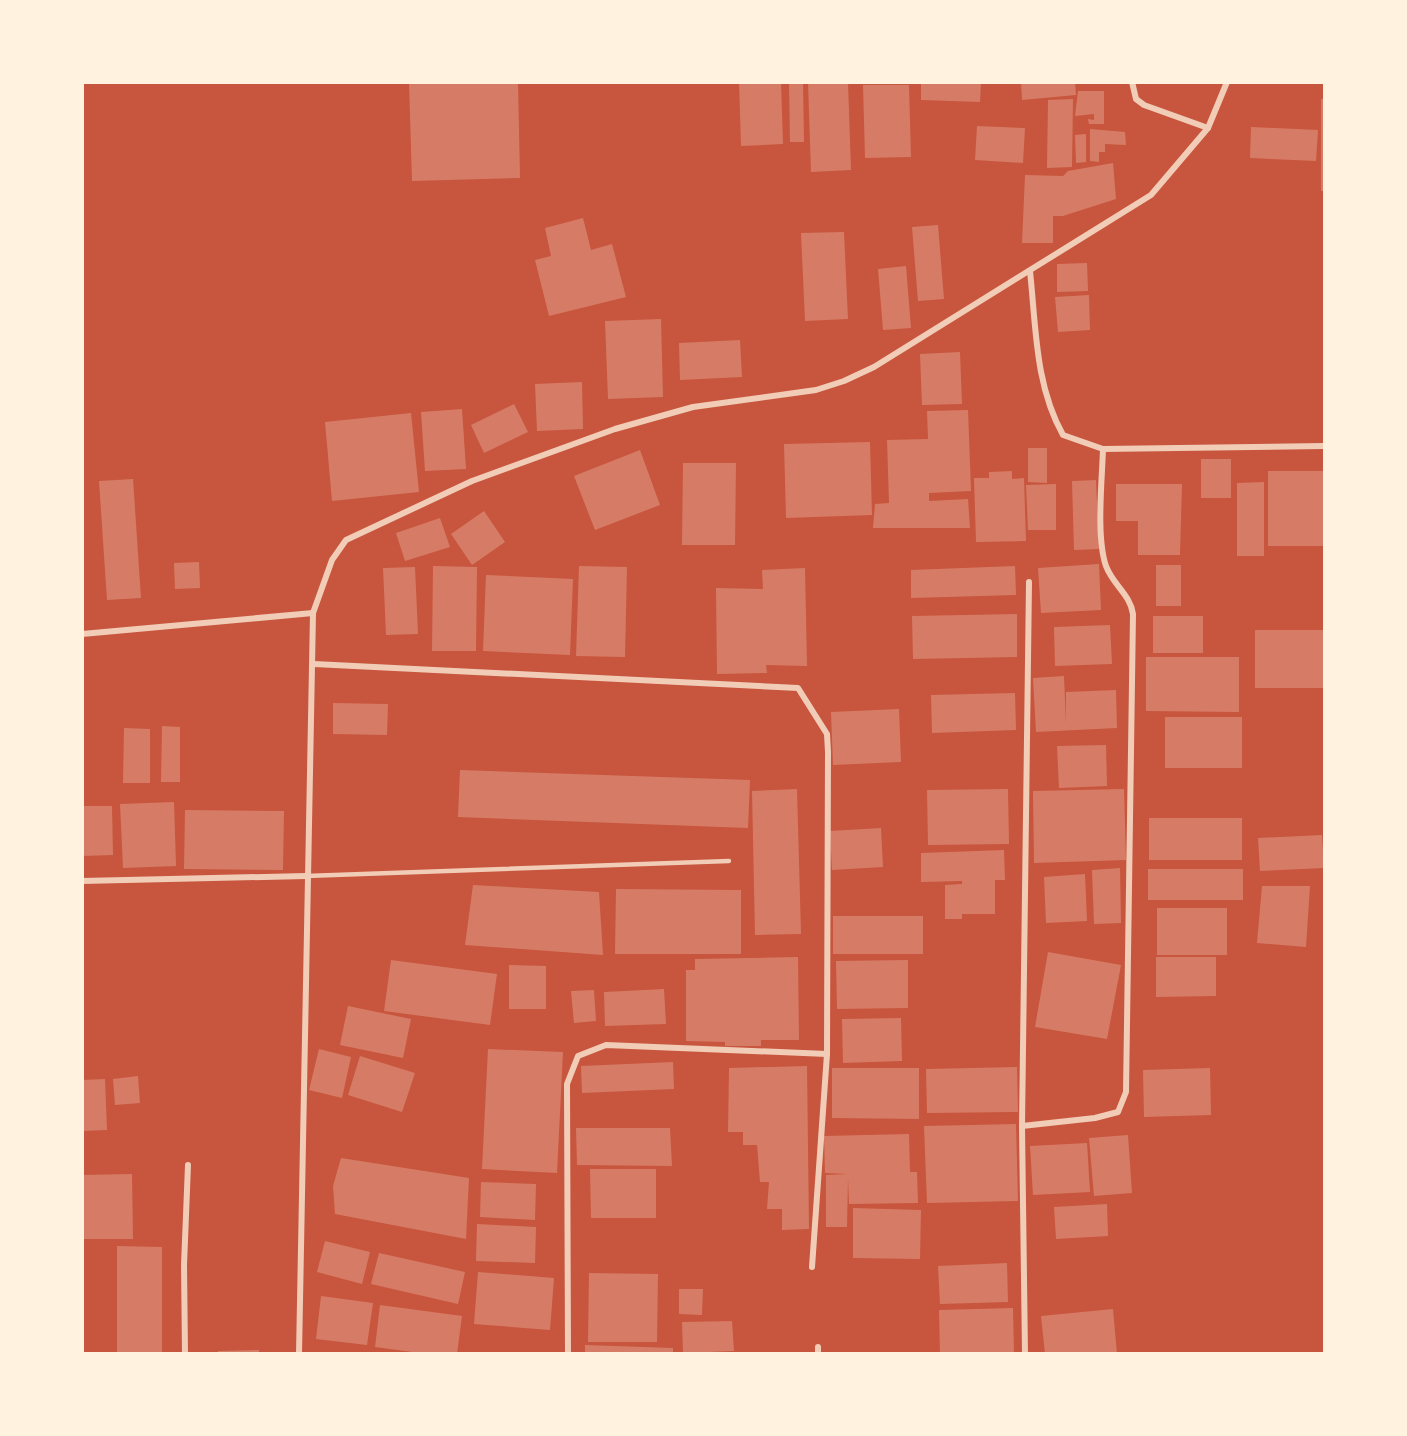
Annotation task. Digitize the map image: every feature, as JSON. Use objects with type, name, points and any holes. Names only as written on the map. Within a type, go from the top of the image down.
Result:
[{"type":"street","points":[[1132,82],[1136,99],[1144,105],[1208,128]]},
{"type":"street","points":[[298,1353],[306,876],[314,664],[313,613],[332,560],[346,540],[472,481],[615,429],[693,407],[816,390],[844,381],[874,367],[1151,195],[1208,128],[1227,82]]},
{"type":"street","points":[[1030,271],[1042,386],[1052,416],[1063,435],[1103,449],[1324,446]]},
{"type":"street","points":[[1022,1126],[1095,1118],[1118,1112],[1126,1092],[1133,614],[1131,602],[1113,580],[1102,546],[1103,449]]},
{"type":"street","points":[[1025,1353],[1022,1126],[1029,582]]},
{"type":"street","points":[[82,634],[313,613]]},
{"type":"street","points":[[314,664],[798,688],[826,734],[828,752],[827,1054],[812,1267]]},
{"type":"street","points":[[82,881],[306,876]]},
{"type":"street","points":[[568,1353],[567,1084],[578,1056],[606,1046],[827,1054]]},
{"type":"street","points":[[185,1353],[184,1265],[188,1166]]},
{"type":"lane","points":[[306,876],[729,861]]},
{"type":"building","points":[[409,82],[518,82],[520,178],[412,181]]},
{"type":"building","points":[[739,82],[781,82],[783,144],[741,146]]},
{"type":"building","points":[[789,82],[803,82],[804,142],[790,142]]},
{"type":"building","points":[[808,82],[848,82],[851,170],[811,172]]},
{"type":"building","points":[[921,82],[981,82],[980,102],[921,100]]},
{"type":"building","points":[[1021,82],[1075,82],[1076,95],[1022,100]]},
{"type":"building","points":[[863,85],[909,85],[911,157],[865,158]]},
{"type":"building","points":[[1078,91],[1104,91],[1104,124],[1089,124],[1088,119],[1094,120],[1094,114],[1075,116]]},
{"type":"building","points":[[1073,99],[1072,167],[1047,168],[1048,100]]},
{"type":"building","points":[[1321,99],[1324,99],[1324,191],[1321,191]]},
{"type":"building","points":[[977,126],[1025,128],[1023,163],[975,160]]},
{"type":"building","points":[[1251,127],[1318,130],[1316,161],[1250,158]]},
{"type":"building","points":[[1090,129],[1125,132],[1126,145],[1105,144],[1105,152],[1099,152],[1099,162],[1090,161]]},
{"type":"building","points":[[1086,134],[1086,162],[1076,163],[1075,135]]},
{"type":"building","points":[[1113,163],[1116,199],[1063,216],[1053,216],[1053,243],[1022,243],[1025,175],[1063,176],[1068,171]]},
{"type":"building","points":[[583,218],[591,250],[612,244],[626,297],[549,316],[535,260],[551,256],[545,228]]},
{"type":"building","points":[[938,225],[944,299],[918,301],[912,227]]},
{"type":"building","points":[[844,232],[848,319],[805,321],[801,233]]},
{"type":"building","points":[[1087,263],[1088,291],[1057,292],[1057,264]]},
{"type":"building","points":[[906,266],[911,328],[883,330],[878,269]]},
{"type":"building","points":[[1089,295],[1090,330],[1058,332],[1055,297]]},
{"type":"building","points":[[661,319],[663,397],[608,399],[605,321]]},
{"type":"building","points":[[740,340],[742,377],[680,380],[679,343]]},
{"type":"building","points":[[960,352],[962,404],[922,405],[920,354]]},
{"type":"building","points":[[582,382],[583,429],[537,431],[535,384]]},
{"type":"building","points":[[514,404],[528,432],[484,453],[471,425]]},
{"type":"building","points":[[462,409],[466,469],[425,471],[421,412]]},
{"type":"building","points":[[968,410],[971,491],[929,493],[929,501],[968,499],[970,528],[873,528],[875,504],[889,503],[887,440],[928,439],[927,411]]},
{"type":"building","points":[[411,413],[419,492],[332,501],[325,422]]},
{"type":"building","points":[[870,442],[872,515],[786,518],[784,444]]},
{"type":"building","points":[[1028,448],[1047,448],[1047,483],[1028,482]]},
{"type":"building","points":[[640,450],[660,505],[595,530],[574,476]]},
{"type":"building","points":[[1201,459],[1231,459],[1231,498],[1201,498]]},
{"type":"building","points":[[683,463],[736,463],[735,545],[682,545]]},
{"type":"building","points":[[1012,471],[1012,479],[1024,478],[1026,541],[976,542],[974,478],[989,478],[989,472]]},
{"type":"building","points":[[1268,471],[1324,471],[1324,546],[1268,546]]},
{"type":"building","points":[[133,479],[141,598],[107,600],[99,481]]},
{"type":"building","points":[[1096,480],[1099,549],[1074,550],[1072,481]]},
{"type":"building","points":[[1264,482],[1264,556],[1237,556],[1237,483]]},
{"type":"building","points":[[1056,484],[1056,530],[1028,530],[1026,485]]},
{"type":"building","points":[[1116,484],[1182,484],[1180,555],[1138,555],[1138,521],[1116,521]]},
{"type":"building","points":[[484,511],[505,542],[472,565],[451,534]]},
{"type":"building","points":[[440,518],[450,547],[405,561],[396,533]]},
{"type":"building","points":[[199,562],[200,588],[175,589],[174,563]]},
{"type":"building","points":[[1099,564],[1101,610],[1041,613],[1038,568]]},
{"type":"building","points":[[1156,565],[1181,565],[1181,606],[1156,606]]},
{"type":"building","points":[[433,566],[477,567],[476,651],[432,651]]},
{"type":"building","points":[[579,566],[627,567],[625,657],[576,656]]},
{"type":"building","points":[[1015,566],[1016,595],[911,598],[911,570]]},
{"type":"building","points":[[415,567],[418,634],[386,635],[383,568]]},
{"type":"building","points":[[805,568],[807,666],[766,665],[767,673],[717,674],[716,588],[763,589],[762,570]]},
{"type":"building","points":[[486,575],[573,579],[570,655],[483,651]]},
{"type":"building","points":[[1017,614],[1017,657],[913,659],[912,616]]},
{"type":"building","points":[[1153,616],[1203,616],[1203,653],[1153,653]]},
{"type":"building","points":[[1110,625],[1112,664],[1055,666],[1054,627]]},
{"type":"building","points":[[1255,630],[1324,630],[1324,688],[1255,688]]},
{"type":"building","points":[[1146,657],[1239,657],[1239,712],[1146,711]]},
{"type":"building","points":[[1064,676],[1066,724],[1066,692],[1116,690],[1117,728],[1036,732],[1033,678]]},
{"type":"building","points":[[1015,693],[1016,730],[932,733],[931,695]]},
{"type":"building","points":[[333,703],[388,704],[387,735],[333,734]]},
{"type":"building","points":[[899,709],[901,762],[833,765],[831,712]]},
{"type":"building","points":[[1165,717],[1242,717],[1242,768],[1165,768]]},
{"type":"building","points":[[162,726],[180,727],[180,782],[161,782]]},
{"type":"building","points":[[124,728],[150,729],[150,783],[123,783]]},
{"type":"building","points":[[1106,745],[1107,786],[1059,788],[1057,746]]},
{"type":"building","points":[[460,770],[750,780],[748,828],[458,817]]},
{"type":"building","points":[[797,789],[801,934],[755,935],[752,791]]},
{"type":"building","points":[[1008,789],[1009,844],[928,845],[927,790]]},
{"type":"building","points":[[1124,789],[1126,860],[1034,863],[1033,791]]},
{"type":"building","points":[[174,802],[176,866],[123,868],[120,804]]},
{"type":"building","points":[[82,806],[112,806],[113,855],[82,856]]},
{"type":"building","points":[[185,810],[284,811],[283,870],[184,869]]},
{"type":"building","points":[[1149,818],[1242,818],[1242,860],[1149,860]]},
{"type":"building","points":[[881,828],[883,867],[832,870],[830,831]]},
{"type":"building","points":[[1322,835],[1324,868],[1260,871],[1258,838]]},
{"type":"building","points":[[1004,850],[1005,880],[995,880],[995,914],[962,914],[962,919],[945,919],[945,885],[962,884],[962,881],[921,882],[921,853]]},
{"type":"building","points":[[1120,868],[1121,923],[1094,924],[1092,870]]},
{"type":"building","points":[[1148,869],[1243,869],[1243,900],[1148,900]]},
{"type":"building","points":[[1085,874],[1087,921],[1046,923],[1044,877]]},
{"type":"building","points":[[473,885],[599,892],[603,955],[465,945]]},
{"type":"building","points":[[1262,886],[1310,886],[1306,947],[1257,943]]},
{"type":"building","points":[[616,889],[741,890],[741,954],[615,954]]},
{"type":"building","points":[[1157,908],[1227,908],[1227,955],[1157,955]]},
{"type":"building","points":[[833,916],[923,916],[923,954],[833,954]]},
{"type":"building","points":[[1048,952],[1121,965],[1107,1039],[1035,1027]]},
{"type":"building","points":[[798,957],[799,1040],[761,1040],[761,1046],[725,1046],[725,1042],[686,1041],[686,970],[695,970],[695,959]]},
{"type":"building","points":[[1156,957],[1216,957],[1216,996],[1156,997]]},
{"type":"building","points":[[391,960],[497,974],[490,1025],[384,1011]]},
{"type":"building","points":[[908,960],[908,1008],[837,1009],[836,961]]},
{"type":"building","points":[[509,965],[546,966],[546,1009],[509,1009]]},
{"type":"building","points":[[664,989],[666,1024],[605,1026],[604,992]]},
{"type":"building","points":[[594,990],[596,1021],[574,1023],[571,991]]},
{"type":"building","points":[[348,1006],[411,1019],[403,1058],[340,1045]]},
{"type":"building","points":[[901,1018],[902,1061],[843,1063],[842,1019]]},
{"type":"building","points":[[319,1049],[351,1057],[342,1098],[309,1090]]},
{"type":"building","points":[[488,1049],[563,1052],[557,1173],[482,1169]]},
{"type":"building","points":[[360,1056],[415,1073],[402,1112],[348,1095]]},
{"type":"building","points":[[673,1062],[674,1089],[582,1093],[581,1066]]},
{"type":"building","points":[[807,1066],[809,1229],[782,1230],[782,1209],[767,1209],[769,1182],[760,1182],[757,1145],[743,1145],[743,1132],[728,1132],[729,1068]]},
{"type":"building","points":[[1017,1067],[1018,1112],[927,1113],[926,1069]]},
{"type":"building","points":[[832,1068],[919,1068],[919,1119],[832,1118]]},
{"type":"building","points":[[1210,1068],[1211,1115],[1144,1117],[1143,1070]]},
{"type":"building","points":[[138,1076],[140,1103],[115,1105],[113,1079]]},
{"type":"building","points":[[105,1079],[107,1130],[82,1131],[82,1080]]},
{"type":"building","points":[[1016,1124],[1018,1201],[927,1203],[924,1126]]},
{"type":"building","points":[[576,1128],[670,1128],[672,1166],[577,1165]]},
{"type":"building","points":[[909,1134],[910,1172],[917,1172],[918,1203],[849,1204],[848,1178],[847,1227],[826,1227],[826,1175],[848,1174],[825,1173],[824,1136]]},
{"type":"building","points":[[1128,1135],[1132,1193],[1094,1196],[1089,1138]]},
{"type":"building","points":[[1087,1143],[1090,1192],[1033,1195],[1030,1146]]},
{"type":"building","points":[[341,1158],[469,1178],[466,1239],[335,1214],[333,1186]]},
{"type":"building","points":[[590,1169],[656,1169],[656,1218],[591,1218]]},
{"type":"building","points":[[132,1174],[133,1239],[82,1239],[82,1175]]},
{"type":"building","points":[[481,1182],[536,1184],[535,1220],[480,1217]]},
{"type":"building","points":[[1107,1204],[1108,1236],[1056,1239],[1054,1207]]},
{"type":"building","points":[[853,1208],[921,1210],[920,1259],[853,1258]]},
{"type":"building","points":[[477,1224],[536,1227],[535,1263],[476,1261]]},
{"type":"building","points":[[325,1241],[370,1252],[362,1284],[317,1272]]},
{"type":"building","points":[[117,1246],[162,1247],[162,1354],[117,1354]]},
{"type":"building","points":[[379,1253],[465,1272],[458,1304],[371,1284]]},
{"type":"building","points":[[1007,1263],[1008,1302],[940,1304],[938,1266]]},
{"type":"building","points":[[478,1272],[554,1278],[550,1330],[474,1324]]},
{"type":"building","points":[[589,1273],[658,1274],[657,1342],[588,1342]]},
{"type":"building","points":[[679,1289],[703,1289],[702,1315],[679,1314]]},
{"type":"building","points":[[321,1296],[373,1303],[367,1345],[316,1339]]},
{"type":"building","points":[[380,1305],[462,1316],[457,1354],[427,1354],[375,1347]]},
{"type":"building","points":[[1013,1308],[1014,1354],[940,1354],[939,1310]]},
{"type":"building","points":[[1113,1309],[1117,1354],[1045,1354],[1041,1316]]},
{"type":"building","points":[[732,1321],[734,1351],[683,1353],[682,1322]]},
{"type":"building","points":[[585,1345],[673,1348],[673,1354],[585,1354]]},
{"type":"building","points":[[259,1350],[259,1354],[218,1354],[218,1351]]}]
